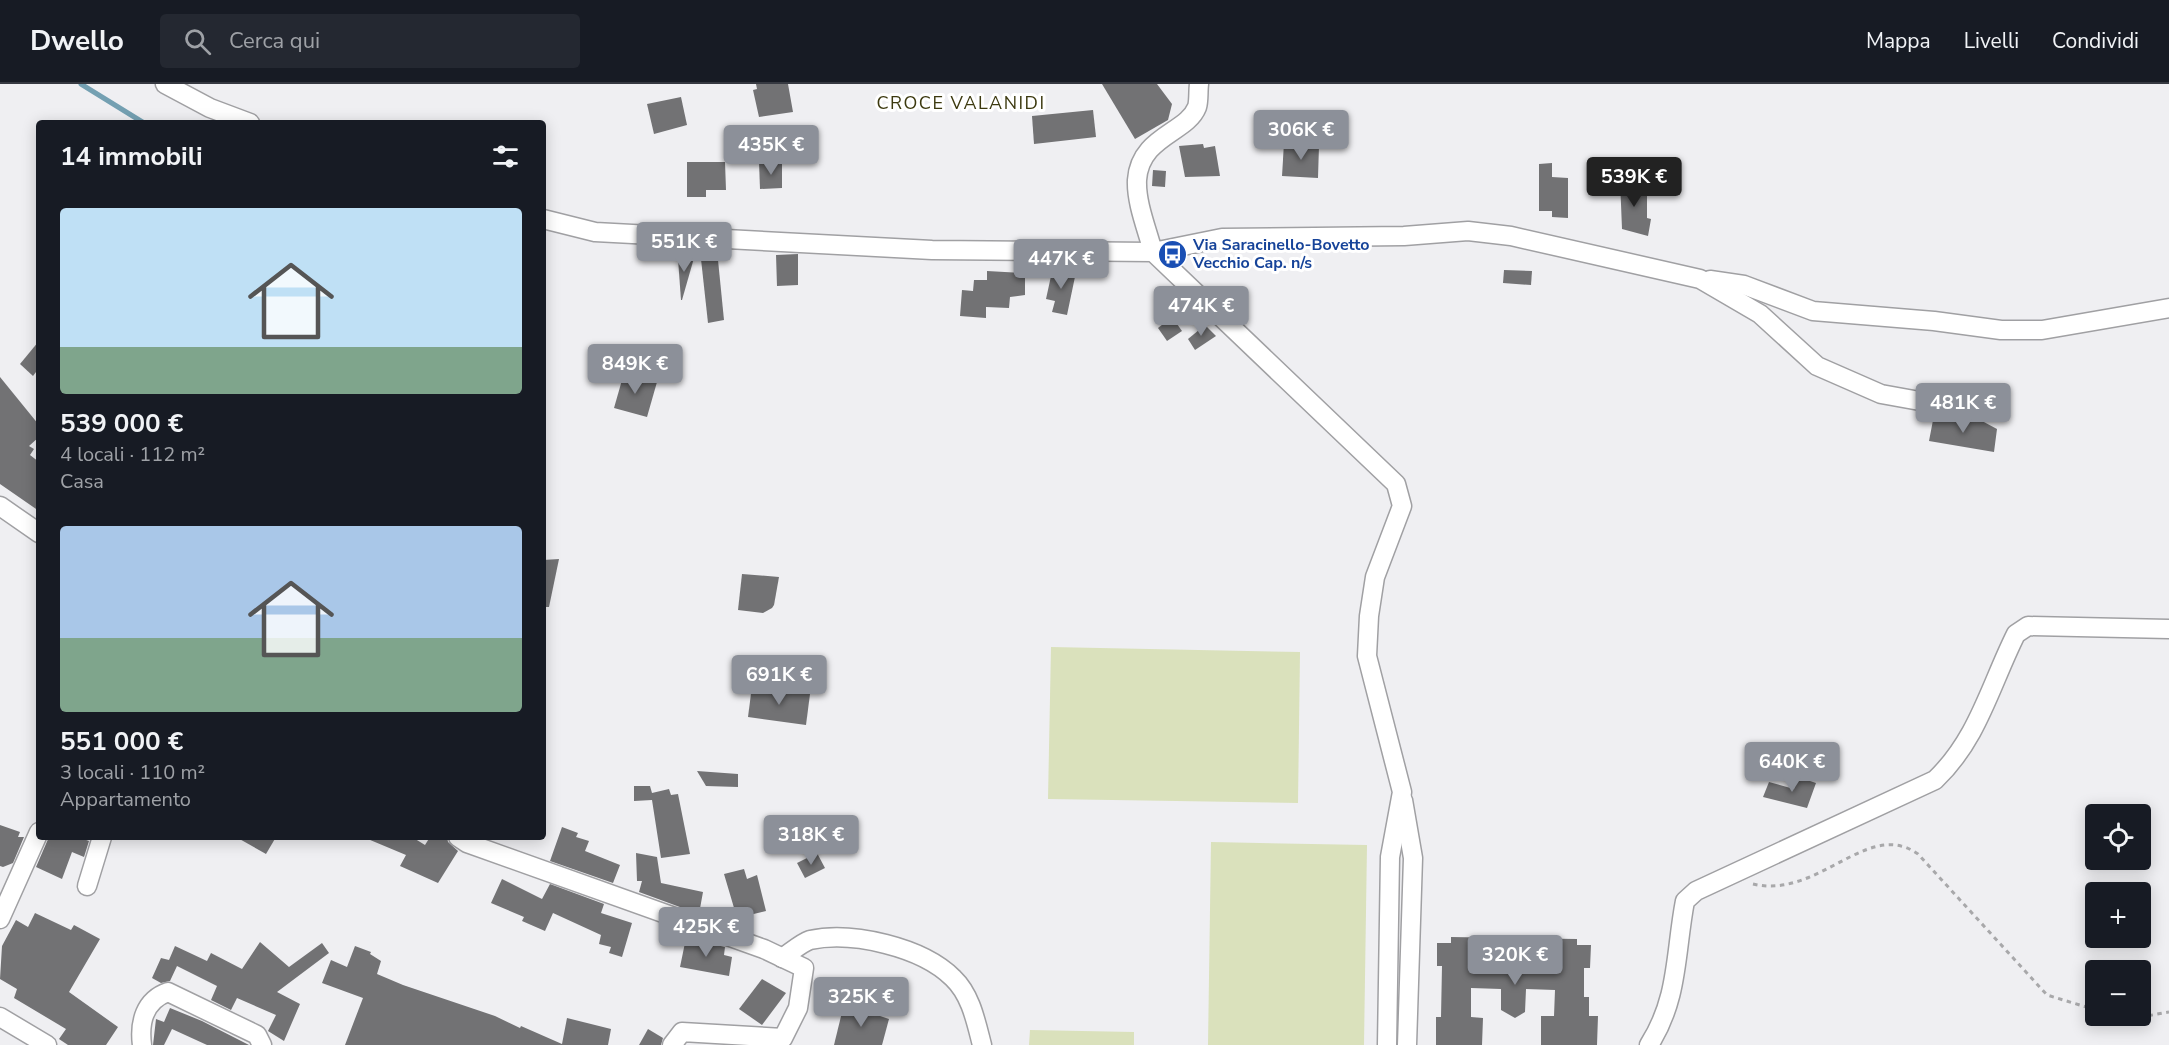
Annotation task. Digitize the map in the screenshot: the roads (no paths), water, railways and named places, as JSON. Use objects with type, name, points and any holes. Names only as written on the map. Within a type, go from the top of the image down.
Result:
[{"type":"street","points":[[165,84],[210,108],[242,120]]},
{"type":"street","points":[[1199,84],[1197,108],[1189,118],[1150,149],[1140,165],[1137,192],[1153,252],[1396,484],[1402,507],[1375,577],[1369,616],[1367,656],[1402,792],[1413,858],[1407,1045]]},
{"type":"street","points":[[546,220],[595,232],[932,250],[1153,252],[1222,238],[1404,236],[1468,231],[1511,236],[1700,279],[1744,285],[1813,311],[1934,321],[2001,330],[2042,330],[2169,308]]},
{"type":"street","points":[[1700,279],[1760,314],[1817,366],[1881,394],[1976,411]]},
{"type":"street","points":[[0,506],[36,531]]},
{"type":"street","points":[[1649,1045],[1664,1022],[1673,993],[1686,901],[1696,891],[1735,875],[1935,780],[1955,761],[1976,726],[2016,634],[2028,626],[2169,629]]},
{"type":"street","points":[[1387,1045],[1390,857],[1402,792]]},
{"type":"street","points":[[0,919],[36,839]]},
{"type":"street","points":[[87,886],[101,840]]},
{"type":"street","points":[[462,840],[804,968],[798,1008],[783,1038],[682,1032],[672,1045]]},
{"type":"street","points":[[782,958],[808,940],[855,939],[915,952],[954,978],[972,1007],[982,1045]]},
{"type":"street","points":[[142,1045],[141,1035],[146,1007],[157,996],[168,992],[257,1035],[262,1045]]},
{"type":"street","points":[[0,1017],[47,1045]]},
{"type":"waterway","points":[[81,84],[139,120]]},
{"type":"place","name":"Via Saracinello-Bovetto Vecchio Cap. n/s","points":[[1172,254]]},
{"type":"district","name":"CROCE VALANIDI","points":[[961,103]]}]
